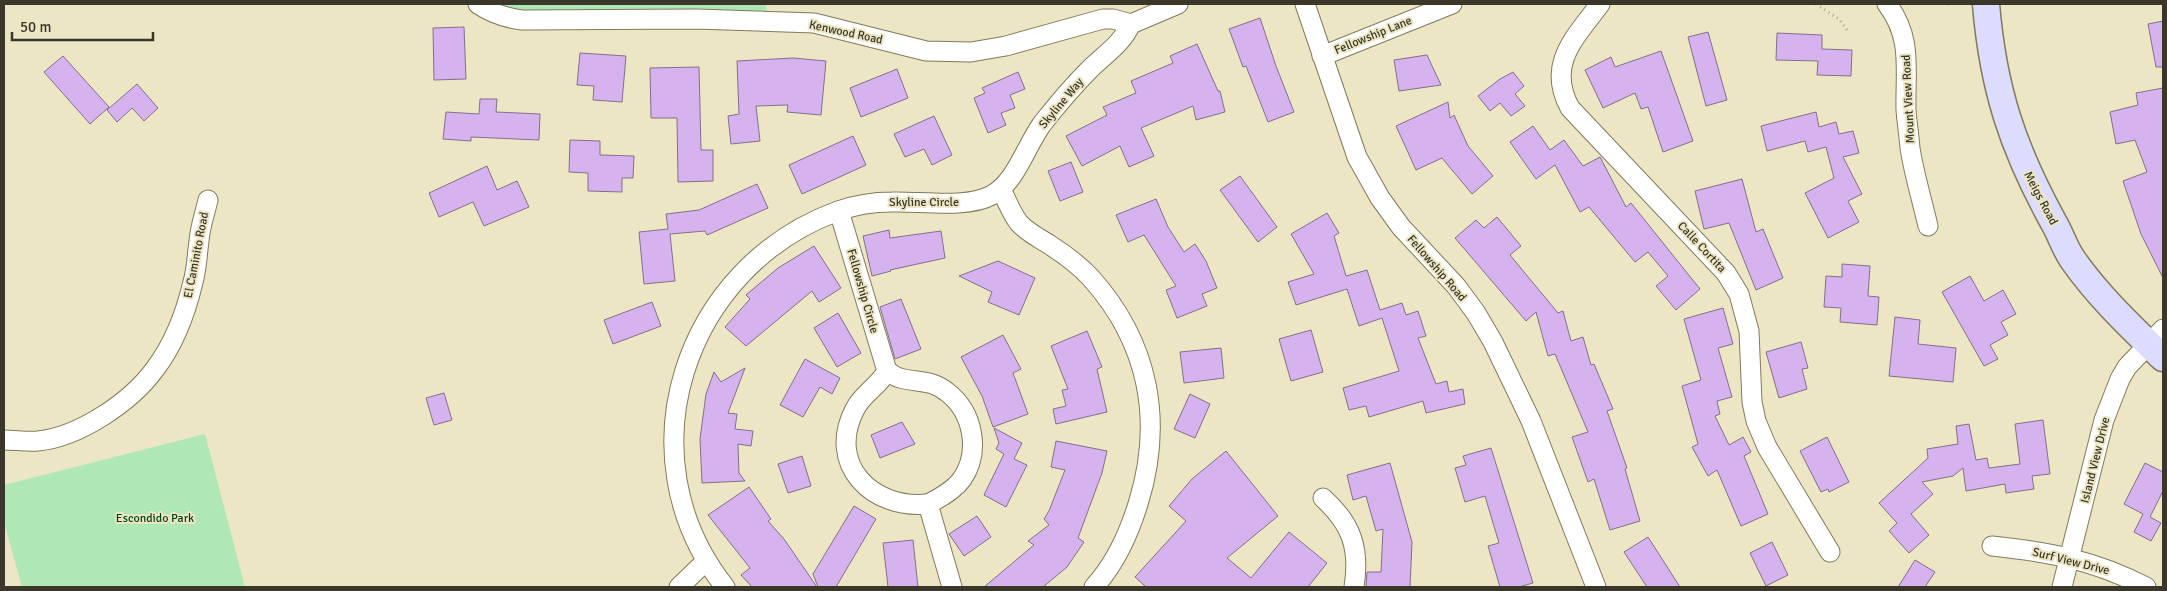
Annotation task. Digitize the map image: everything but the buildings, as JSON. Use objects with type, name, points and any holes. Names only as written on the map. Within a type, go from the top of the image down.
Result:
[{"type":"main road","name":"Meigs Road","points":[[1986,4],[1995,77],[2011,132],[2033,186],[2072,260],[2094,286],[2159,344]]},
{"type":"street","name":"Kenwood Road","points":[[478,4],[488,11],[522,20],[697,18],[814,23],[926,51],[971,52],[1006,46],[1103,19],[1113,19],[1131,24]]},
{"type":"street","points":[[1131,24],[1178,4]]},
{"type":"street","name":"Fellowship Road","points":[[1305,4],[1357,157],[1380,198],[1401,227],[1456,286],[1476,313],[1493,342],[1531,421],[1596,587]]},
{"type":"street","name":"Fellowship Lane","points":[[1322,56],[1452,4]]},
{"type":"street","name":"Calle Cortita","points":[[1600,4],[1564,56],[1560,77],[1565,98],[1570,108],[1726,273],[1739,294],[1749,331],[1752,402],[1756,420],[1767,447],[1830,552]]},
{"type":"street","name":"Mount View Road","points":[[1887,4],[1898,18],[1903,34],[1906,60],[1906,111],[1911,150],[1928,226]]},
{"type":"street","name":"Skyline Way","points":[[1001,190],[1009,182],[1020,159],[1040,126],[1064,96],[1090,69],[1120,44],[1131,24]]},
{"type":"street","points":[[1001,190],[1013,214],[1025,229],[1063,253],[1089,276],[1104,293],[1123,321],[1133,342],[1144,374],[1149,396],[1151,424],[1150,450],[1144,486],[1133,520],[1118,553],[1094,587]]},
{"type":"street","name":"Skyline Circle","points":[[725,587],[706,560],[685,515],[677,484],[674,452],[674,427],[679,389],[688,357],[718,301],[742,272],[781,240],[810,223],[839,211],[867,204],[890,202],[984,199],[1001,190]]},
{"type":"street","name":"El Caminito Road","points":[[4,440],[39,440],[63,436],[88,424],[135,390],[156,369],[170,344],[185,309],[194,281],[199,241],[208,200]]},
{"type":"street","name":"Fellowship Circle","points":[[839,211],[886,370]]},
{"type":"street","name":"Island View Drive","points":[[2062,587],[2104,420],[2124,371],[2159,344]]},
{"type":"street","points":[[886,370],[899,378],[929,382],[947,392],[961,406],[970,424],[973,443],[966,472],[961,481],[928,504],[898,504],[879,497],[863,484],[849,458],[846,438],[854,409],[864,396],[882,379],[886,370]]},
{"type":"street","points":[[1323,498],[1340,516],[1353,538],[1357,569],[1354,587]]},
{"type":"street","points":[[928,504],[952,587]]},
{"type":"street","name":"Surf View Drive","points":[[1992,546],[2046,552],[2070,558],[2117,572],[2146,587]]},
{"type":"street","points":[[679,587],[706,560]]},
{"type":"path","points":[[1816,4],[1840,20],[1849,33]]},
{"type":"green space","points":[[478,4],[766,4],[768,22],[522,20]]},
{"type":"green space","name":"Escondido Park","points":[[205,434],[245,587],[22,587],[4,522],[4,485]]}]
